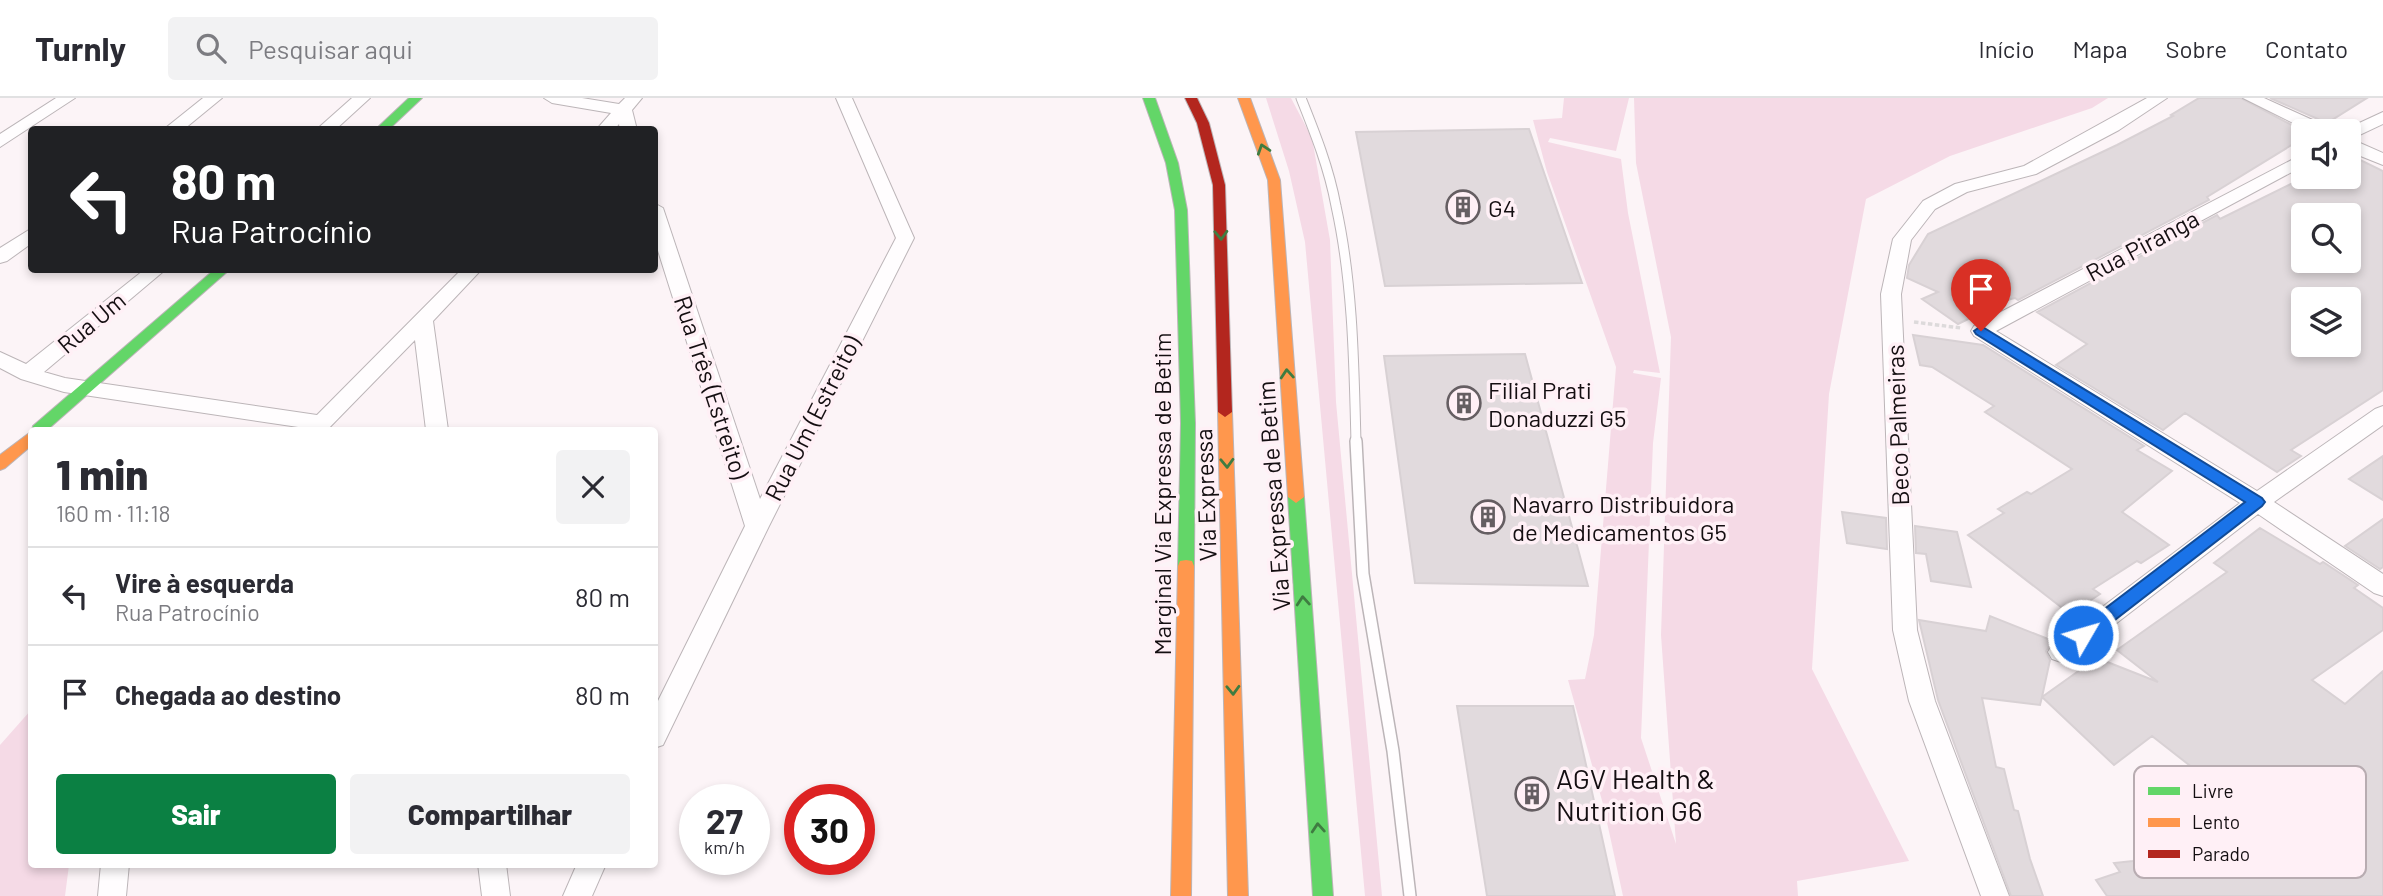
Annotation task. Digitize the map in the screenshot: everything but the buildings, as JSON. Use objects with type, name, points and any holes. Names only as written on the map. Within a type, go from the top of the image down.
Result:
[{"type":"main road","points":[[385,126],[416,98]]},
{"type":"main road","name":"Marginal Via Expressa de Betim","points":[[1149,98],[1172,163],[1181,210],[1188,423],[1181,896]]},
{"type":"main road","name":"Via Expressa","points":[[1191,98],[1203,123],[1219,185],[1238,896]]},
{"type":"main road","name":"Via Expressa de Betim","points":[[1244,98],[1274,180],[1323,896]]},
{"type":"main road","points":[[41,427],[219,273]]},
{"type":"main road","points":[[0,464],[28,440]]},
{"type":"street","points":[[0,142],[8,131],[67,98]]},
{"type":"street","points":[[176,126],[214,98]]},
{"type":"street","points":[[329,126],[362,98]]},
{"type":"street","points":[[552,98],[628,104]]},
{"type":"street","name":"Rua Um (Estreito)","points":[[658,729],[757,526],[905,238],[844,98]]},
{"type":"street","name":"Beco Palmeiras","points":[[1995,896],[1922,701],[1905,630],[1891,294],[1902,239],[1929,205],[1961,188],[2030,170],[2159,98]]},
{"type":"street","points":[[2251,98],[2296,119]]},
{"type":"street","points":[[608,126],[628,104]]},
{"type":"street","points":[[628,104],[629,126]]},
{"type":"street","points":[[2361,128],[2383,117]]},
{"type":"street","points":[[2361,150],[2383,160]]},
{"type":"street","name":"Rua Piranga","points":[[1981,331],[2291,165]]},
{"type":"street","name":"Rua Três (Estreito)","points":[[658,220],[757,526]]},
{"type":"street","points":[[0,257],[28,237]]},
{"type":"street","name":"Rua Um","points":[[28,374],[151,273]]},
{"type":"street","points":[[0,359],[28,374],[64,385],[319,427],[469,273]]},
{"type":"street","points":[[423,321],[437,427]]},
{"type":"street","points":[[1981,331],[2257,502],[2383,586]]},
{"type":"street","points":[[2061,652],[2257,502],[2383,414]]},
{"type":"street","points":[[112,896],[115,868]]},
{"type":"street","points":[[492,868],[496,896]]},
{"type":"street","points":[[577,896],[590,868]]},
{"type":"lane","points":[[1301,98],[1318,133],[1336,199],[1351,322],[1361,558],[1398,781],[1410,896]]},
{"type":"path","points":[[1892,319],[1981,331]]},
{"type":"shaded area","points":[[1266,98],[1291,98],[1312,138],[1330,240],[1336,402],[1382,896],[1365,896],[1305,242],[1289,171]]},
{"type":"shaded area","points":[[1564,98],[1629,98],[1616,151],[1550,138],[1548,142],[1621,159],[1628,213],[1660,373],[1634,370],[1633,373],[1661,378],[1653,443],[1641,738],[1676,844],[1661,635],[1671,337],[1636,163],[1634,98],[2108,98],[2092,108],[1950,156],[1866,199],[1829,394],[1812,669],[1909,861],[1797,881],[1798,896],[1623,896],[1603,804],[1568,680],[1585,679],[1594,635],[1616,367],[1547,172],[1533,120],[1562,118]]},
{"type":"shaded area","points":[[28,713],[28,868],[69,868],[65,896],[0,896],[0,745]]},
{"type":"traffic: fast","points":[[385,126],[416,98]]},
{"type":"traffic: fast","points":[[1149,98],[1172,163],[1181,210],[1188,423],[1186,566]]},
{"type":"traffic: fast","points":[[41,427],[219,273]]},
{"type":"traffic: fast","points":[[1296,497],[1323,896]]},
{"type":"traffic: slow","points":[[1244,98],[1274,180],[1296,497]]},
{"type":"traffic: slow","points":[[1225,412],[1238,896]]},
{"type":"traffic: slow","points":[[0,464],[28,440]]},
{"type":"traffic: slow","points":[[1181,896],[1186,566]]},
{"type":"traffic: jam","points":[[1191,98],[1203,123],[1219,185],[1225,412]]},
{"type":"place","name":"G4","points":[[1463,207]]},
{"type":"place","name":"Filial Prati Donaduzzi G5","points":[[1464,403]]},
{"type":"place","name":"Navarro Distribuidora de Medicamentos G5","points":[[1488,517]]},
{"type":"place","name":"AGV Health & Nutrition G6","points":[[1532,794]]},
{"type":"route","points":[[1981,331],[2257,502],[2083,635]]}]
